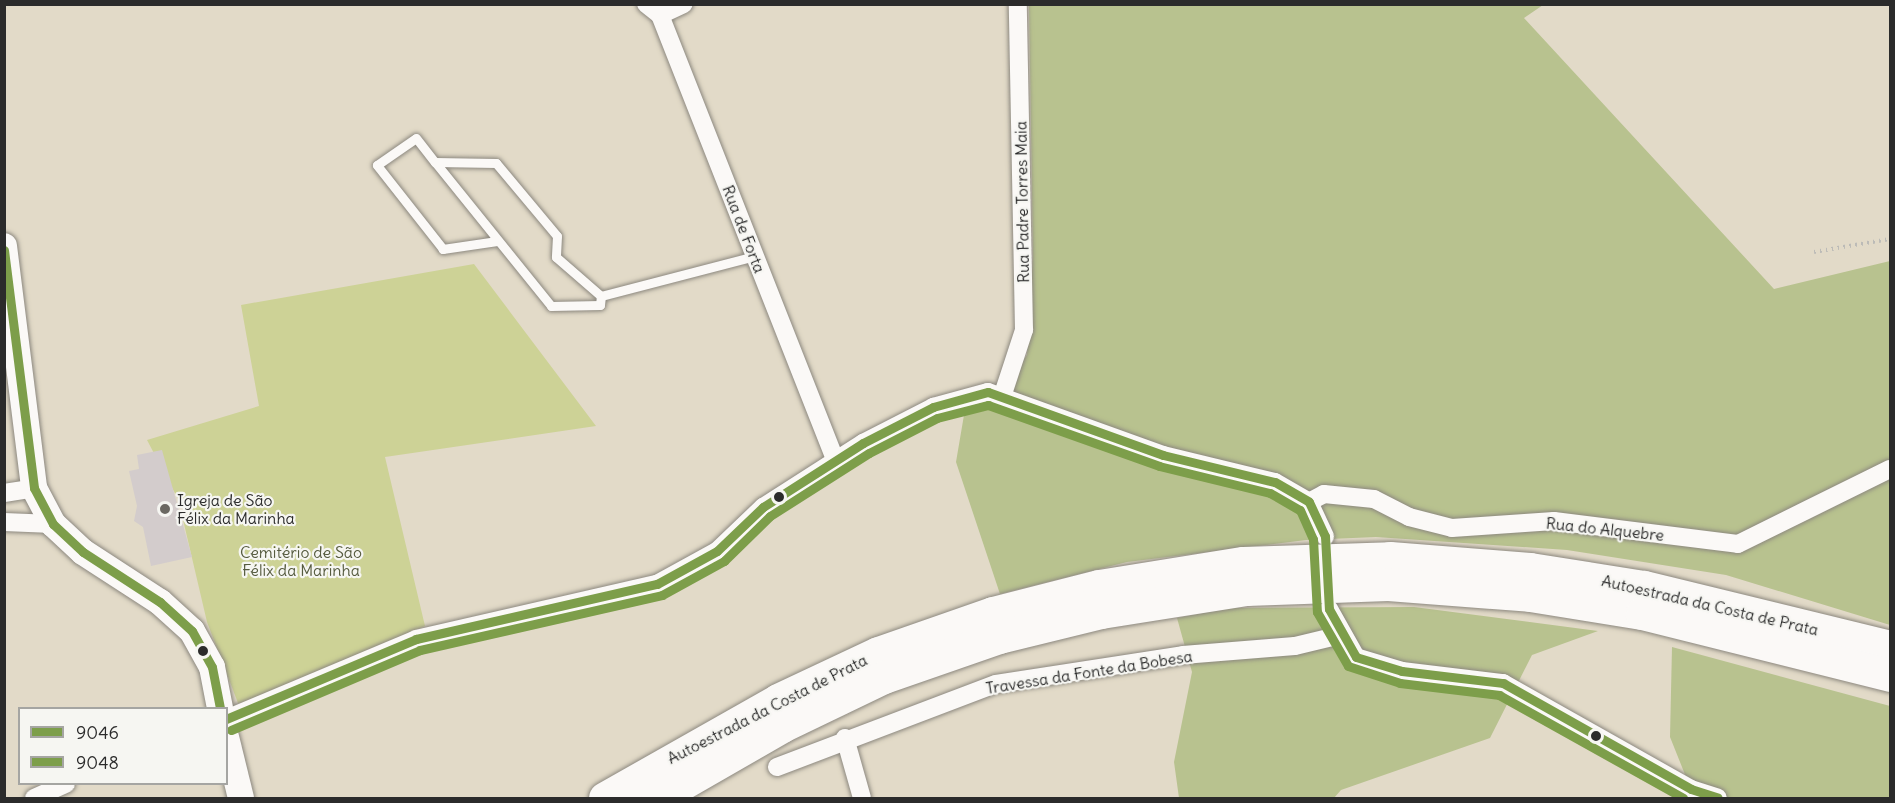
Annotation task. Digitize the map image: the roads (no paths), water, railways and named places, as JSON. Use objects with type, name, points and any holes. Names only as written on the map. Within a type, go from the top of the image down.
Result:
[{"type":"highway","name":"Autoestrada da Costa de Prata","points":[[605,798],[778,700],[878,653],[993,613],[1099,586],[1243,563],[1390,558],[1530,569],[1644,587],[1890,647]]},
{"type":"highway","name":"Autoestrada da Costa de Prata","points":[[657,798],[782,726],[884,677],[999,637],[1101,612],[1245,589],[1388,584],[1530,595],[1642,613],[1890,675]]},
{"type":"main road","points":[[4,246],[34,488],[53,524],[192,631],[212,667],[220,707]]},
{"type":"main road","points":[[228,745],[241,798]]},
{"type":"street","points":[[653,10],[684,4]]},
{"type":"street","name":"Rua Padre Torres Maia","points":[[1002,397],[1024,330],[1018,4]]},
{"type":"street","name":"Rua de Forta","points":[[653,10],[755,256],[835,459]]},
{"type":"street","points":[[228,718],[416,639],[657,584],[717,551],[763,507],[835,459],[933,407],[988,392],[1163,455],[1275,482],[1309,502],[1325,536]]},
{"type":"street","name":"Rua do Alquebre","points":[[1309,502],[1324,494],[1374,499],[1409,518],[1452,528],[1554,521],[1738,544],[1890,469]]},
{"type":"street","points":[[4,493],[34,488]]},
{"type":"street","points":[[4,522],[53,524]]},
{"type":"street","points":[[1329,609],[1341,635],[1356,657],[1393,668],[1503,683],[1691,789],[1718,798]]},
{"type":"street","name":"Travessa da Fonte da Bobesa","points":[[777,767],[845,738],[996,684],[1183,655],[1295,646],[1341,635]]},
{"type":"street","points":[[845,738],[862,798]]},
{"type":"street","points":[[34,798],[62,785]]},
{"type":"lane","points":[[497,241],[443,249],[377,165],[416,138],[551,306],[600,305],[601,296]]},
{"type":"lane","points":[[435,162],[496,164],[556,236],[556,257],[601,296]]},
{"type":"lane","points":[[601,296],[755,256]]},
{"type":"place","name":"Igreja de São Félix da Marinha","points":[[165,509]]},
{"type":"park label","name":"Cemitério de São Félix da Marinha","points":[[301,561]]}]
